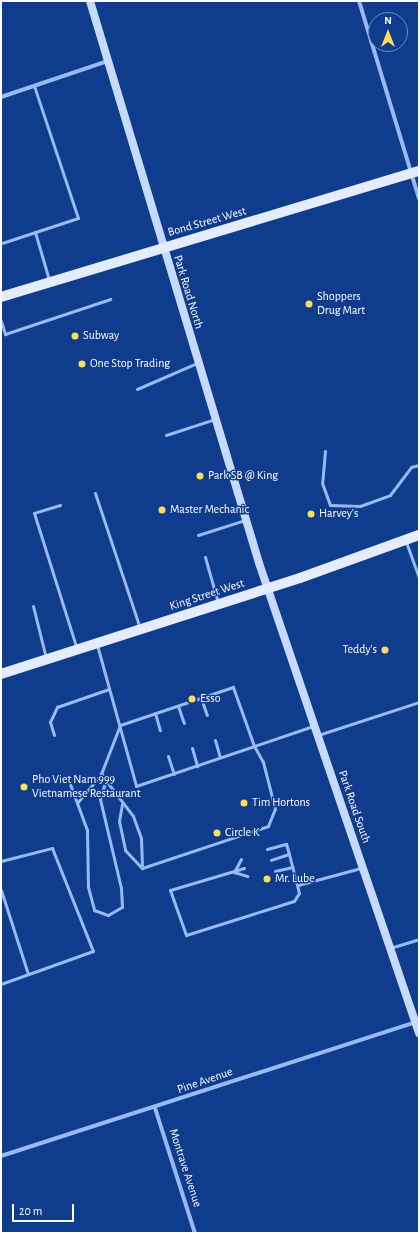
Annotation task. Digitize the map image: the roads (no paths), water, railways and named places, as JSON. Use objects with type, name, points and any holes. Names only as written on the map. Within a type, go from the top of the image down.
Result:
[{"type":"main road","name":"Park Road North","points":[[90,1],[105,62],[197,363],[268,588]]},
{"type":"main road","name":"Bond Street West","points":[[1,297],[416,172]]},
{"type":"main road","name":"King Street West","points":[[1,674],[268,588],[419,535]]},
{"type":"main road","name":"Park Road South","points":[[268,588],[316,735],[419,1034]]},
{"type":"street","points":[[359,1],[416,172],[419,198]]},
{"type":"street","points":[[1,97],[105,62]]},
{"type":"street","name":"Pine Avenue","points":[[1,1156],[155,1108],[415,1022]]},
{"type":"street","name":"Montrave Avenue","points":[[155,1108],[195,1233]]},
{"type":"lane","points":[[2,242],[78,218],[34,86]]},
{"type":"lane","points":[[35,232],[50,282]]},
{"type":"lane","points":[[1,321],[5,334],[110,299]]},
{"type":"lane","points":[[137,389],[197,363]]},
{"type":"lane","points":[[166,435],[215,419]]},
{"type":"lane","points":[[325,450],[322,483],[330,505],[360,506],[390,495],[411,467],[419,465]]},
{"type":"lane","points":[[95,493],[140,630]]},
{"type":"lane","points":[[60,505],[34,513],[77,649]]},
{"type":"lane","points":[[198,535],[246,520]]},
{"type":"lane","points":[[406,539],[419,578]]},
{"type":"lane","points":[[205,557],[219,604]]},
{"type":"lane","points":[[33,606],[47,659]]},
{"type":"lane","points":[[96,643],[136,786],[313,726]]},
{"type":"lane","points":[[77,803],[101,774],[120,725],[233,687],[254,746],[263,762],[275,809],[268,826],[142,868]]},
{"type":"lane","points":[[54,735],[50,722],[57,707],[109,689]]},
{"type":"lane","points":[[201,698],[207,715]]},
{"type":"lane","points":[[316,735],[419,702]]},
{"type":"lane","points":[[178,706],[184,722]]},
{"type":"lane","points":[[155,713],[160,730]]},
{"type":"lane","points":[[214,740],[220,757]]},
{"type":"lane","points":[[192,748],[198,766]]},
{"type":"lane","points":[[168,756],[174,774]]},
{"type":"lane","points":[[101,774],[105,783],[117,792],[122,804],[133,816],[141,838],[142,868]]},
{"type":"lane","points":[[70,784],[87,830],[88,887],[94,910],[108,915],[122,907],[121,888],[100,800],[105,783]]},
{"type":"lane","points":[[122,804],[118,821],[125,850],[142,868]]},
{"type":"lane","points":[[244,868],[170,890],[186,935],[294,901],[299,893],[298,885],[286,844],[268,849]]},
{"type":"lane","points":[[1,861],[52,848],[93,951],[1,984]]},
{"type":"lane","points":[[271,860],[289,854]]},
{"type":"lane","points":[[234,872],[241,859]]},
{"type":"lane","points":[[275,871],[293,867]]},
{"type":"lane","points":[[298,885],[362,868]]},
{"type":"lane","points":[[234,872],[247,876]]},
{"type":"lane","points":[[1,890],[28,974]]},
{"type":"lane","points":[[389,949],[419,939]]},
{"type":"place","name":"Shoppers Drug Mart","points":[[309,304]]},
{"type":"place","name":"Subway","points":[[75,336]]},
{"type":"place","name":"One Stop Trading","points":[[82,364]]},
{"type":"place","name":"Park SB @ King","points":[[200,476]]},
{"type":"place","name":"Master Mechanic","points":[[162,510]]},
{"type":"place","name":"Harvey's","points":[[311,514]]},
{"type":"place","name":"Teddy's","points":[[385,650]]},
{"type":"place","name":"Esso","points":[[192,699]]},
{"type":"place","name":"Pho Viet Nam 999 Vietnamese Restaurant","points":[[24,787]]},
{"type":"place","name":"Tim Hortons","points":[[244,803]]},
{"type":"place","name":"Circle K","points":[[217,833]]},
{"type":"place","name":"Mr. Lube","points":[[267,879]]}]
